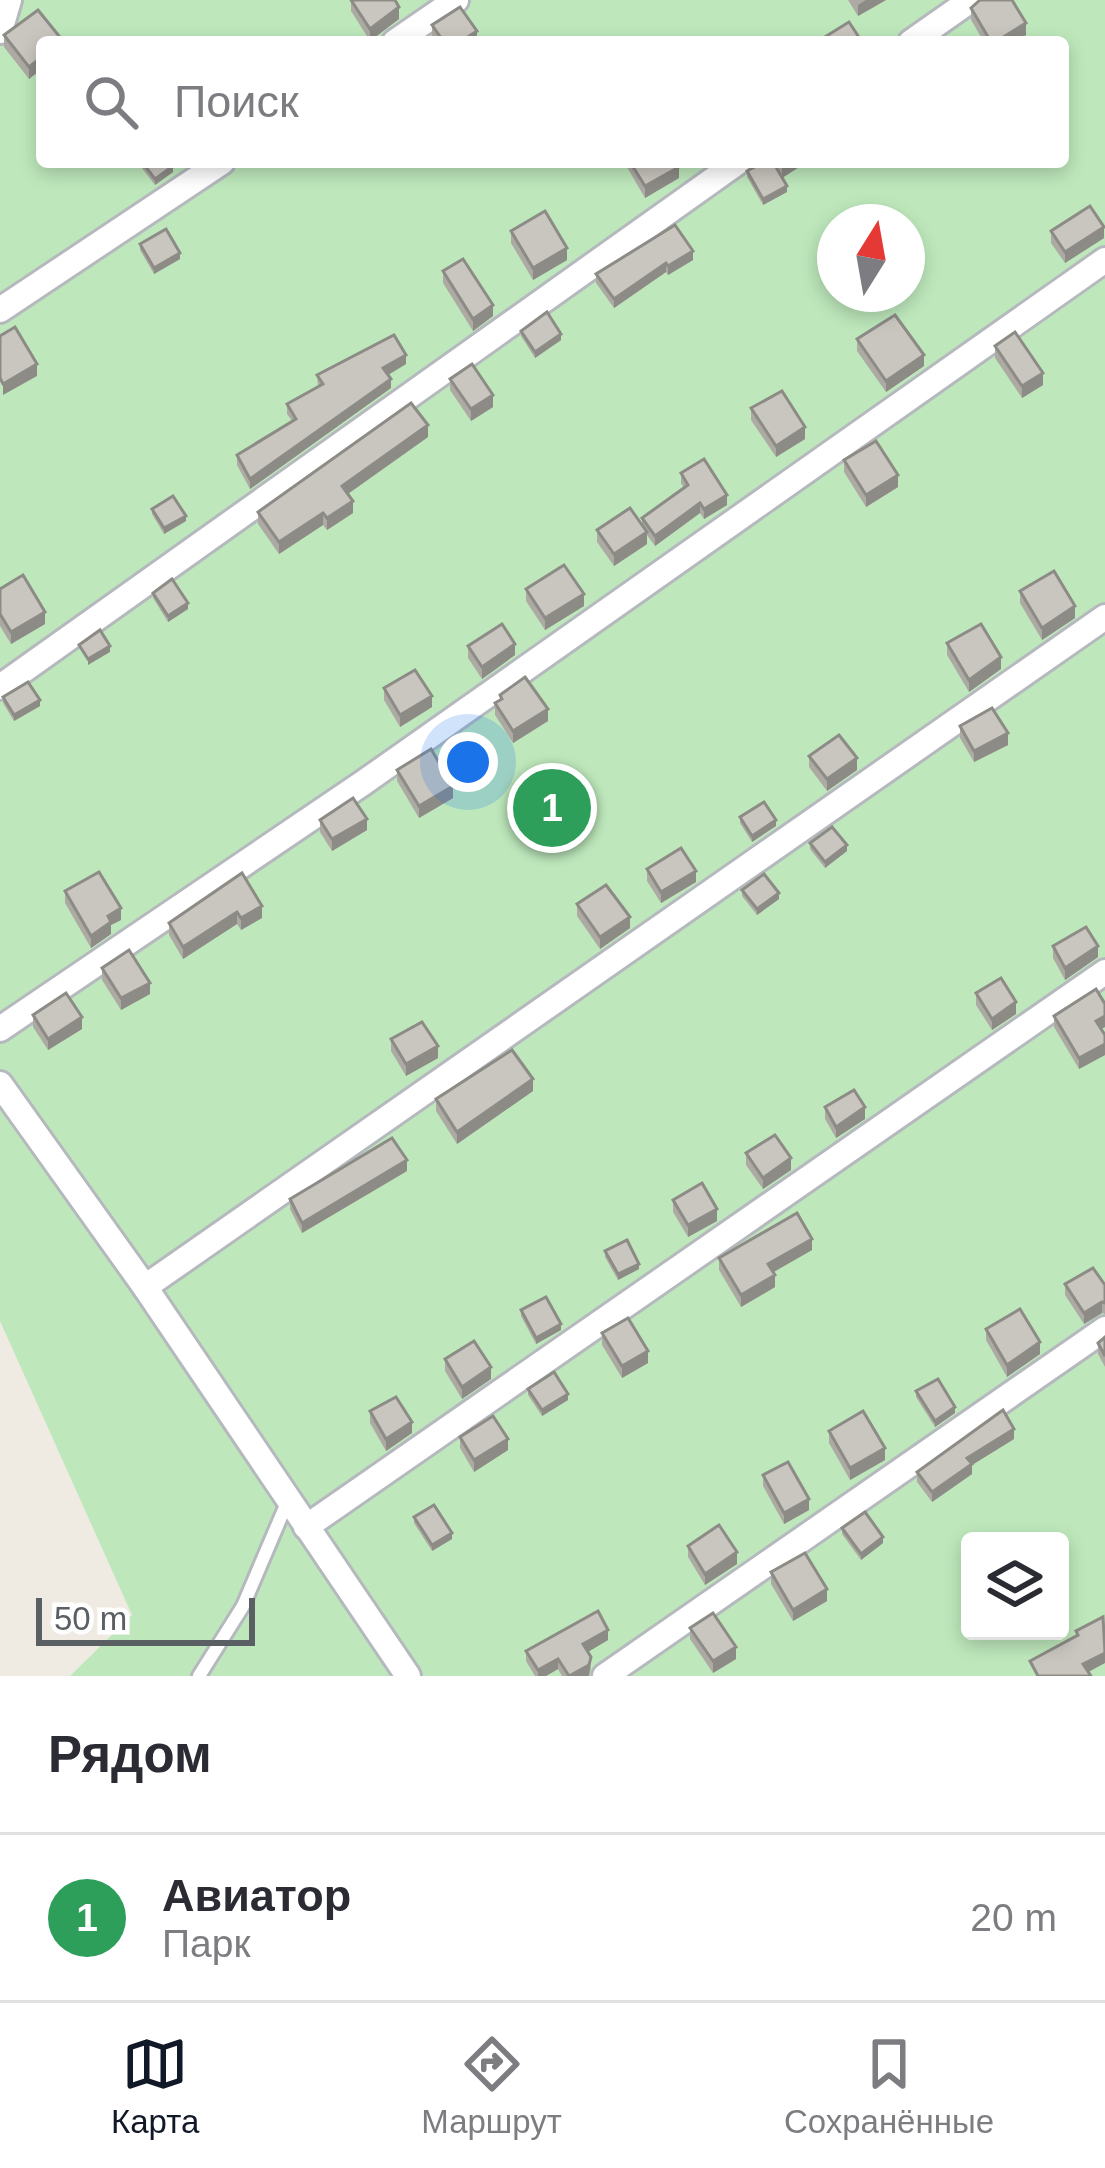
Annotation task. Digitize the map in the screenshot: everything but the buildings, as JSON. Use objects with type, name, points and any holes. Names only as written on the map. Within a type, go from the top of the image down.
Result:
[{"type":"street","points":[[0,31],[9,0]]},
{"type":"street","points":[[404,36],[456,0]]},
{"type":"street","points":[[920,36],[971,0]]},
{"type":"street","points":[[0,310],[213,168]]},
{"type":"street","points":[[0,687],[730,168]]},
{"type":"street","points":[[0,1028],[363,783],[1105,260]]},
{"type":"street","points":[[145,1287],[1105,617]]},
{"type":"street","points":[[306,1527],[1105,972]]},
{"type":"street","points":[[0,1084],[145,1287],[408,1676]]},
{"type":"street","points":[[605,1676],[1105,1328]]},
{"type":"lane","points":[[199,1676],[243,1606],[289,1496]]},
{"type":"green space","points":[[0,0],[1105,0],[1105,1676],[70,1676],[132,1615],[0,1321]]},
{"type":"place","name":"Авиатор","points":[[552,808]]}]
